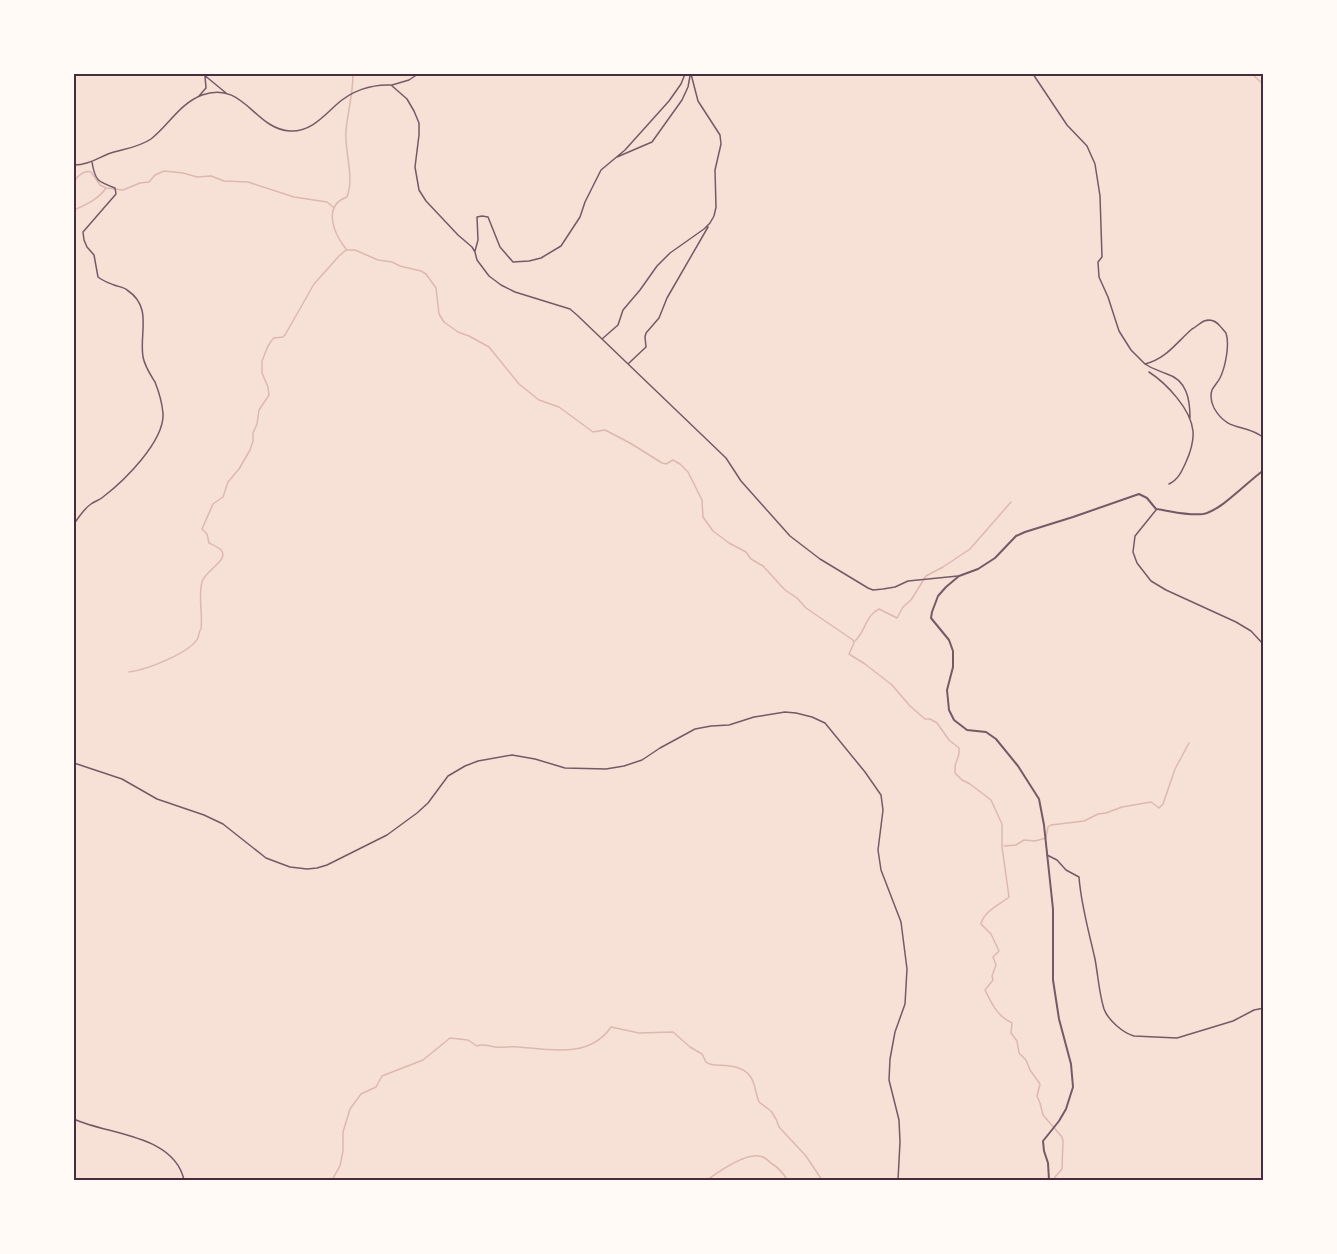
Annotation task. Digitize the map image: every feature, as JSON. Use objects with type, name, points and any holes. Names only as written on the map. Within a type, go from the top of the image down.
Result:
[{"type":"street","points":[[204,75],[227,93],[242,100],[267,123],[279,129],[291,131],[303,130],[320,120],[337,104],[359,90],[379,85],[391,85],[409,80],[418,74]]},
{"type":"street","points":[[685,74],[669,101],[632,142],[602,170],[585,202],[580,217],[561,246],[541,258],[513,262],[500,247],[488,217],[483,216],[477,217],[478,240],[475,252],[477,260],[489,276],[501,285],[515,292],[570,309],[726,458],[741,480],[790,536],[820,559],[873,590],[895,587],[908,581],[925,578],[959,576],[978,569],[995,558],[1017,536],[1025,532],[1139,494],[1147,498],[1156,510],[1206,514],[1216,509],[1263,470]]},
{"type":"street","points":[[613,159],[652,141],[682,100],[691,74]]},
{"type":"street","points":[[629,363],[646,347],[646,333],[659,318],[667,298],[714,216],[716,207],[716,170],[721,144],[720,135],[698,101],[691,74]]},
{"type":"street","points":[[1032,74],[1067,125],[1087,146],[1095,164],[1100,196],[1102,256],[1098,262],[1099,278],[1119,331],[1131,350],[1145,364],[1155,371],[1177,378],[1183,383],[1187,394],[1193,440],[1181,472],[1169,484]]},
{"type":"street","points":[[199,97],[206,88],[204,75]]},
{"type":"street","points":[[391,85],[407,99],[418,123],[419,135],[415,166],[419,190],[426,201],[475,252]]},
{"type":"street","points":[[74,165],[92,162],[108,154],[141,144],[151,139],[183,106],[212,92],[227,93]]},
{"type":"street","points":[[74,524],[89,505],[102,498],[146,455],[163,420],[159,392],[146,368],[143,357],[142,308],[135,296],[126,288],[113,285],[98,277],[94,255],[84,240],[83,232],[116,194],[116,189],[101,184],[96,178],[92,162]]},
{"type":"street","points":[[602,339],[618,325],[622,310],[657,266],[670,253],[710,223]]},
{"type":"street","points":[[1145,364],[1168,354],[1180,340],[1203,321],[1217,322],[1226,333],[1226,361],[1220,378],[1212,389],[1210,400],[1222,419],[1231,426],[1258,434],[1263,438]]},
{"type":"street","points":[[1149,372],[1174,393],[1190,419]]},
{"type":"street","points":[[1156,510],[1135,536],[1133,552],[1137,563],[1151,581],[1236,622],[1251,631],[1263,645]]},
{"type":"street","points":[[959,576],[938,596],[931,618],[948,640],[953,651],[953,666],[947,690],[949,710],[954,720],[967,730],[986,732],[996,739],[1018,766],[1039,799],[1042,816],[1053,909],[1053,980],[1059,1019],[1071,1064],[1072,1087],[1069,1102],[1043,1141],[1049,1180]]},
{"type":"street","points":[[74,763],[122,779],[157,799],[223,824],[266,858],[290,867],[307,869],[327,865],[387,835],[428,803],[448,777],[478,761],[512,755],[565,768],[606,769],[642,760],[695,729],[729,725],[754,717],[785,712],[812,717],[825,723],[866,772],[881,795],[883,810],[878,850],[881,870],[901,922],[907,969],[905,1004],[895,1032],[889,1080],[899,1120],[898,1180]]},
{"type":"street","points":[[1046,854],[1079,877],[1104,1008],[1110,1018],[1128,1034],[1177,1038],[1233,1021],[1263,1008]]},
{"type":"street","points":[[74,1119],[124,1133],[158,1147],[175,1160],[184,1180]]},
{"type":"waterway","points":[[346,249],[334,228],[333,213],[339,201],[347,197],[349,189],[350,172],[346,130],[353,74]]},
{"type":"waterway","points":[[1252,74],[1264,85]]},
{"type":"waterway","points":[[74,210],[96,198],[106,188],[123,190],[149,182],[155,175],[164,171],[197,177],[211,176],[224,181],[248,182],[294,197],[327,202],[333,207]]},
{"type":"waterway","points":[[74,181],[79,175],[91,172],[100,185],[106,188]]},
{"type":"waterway","points":[[129,672],[146,668],[177,655],[198,638],[201,629],[202,582],[220,561],[223,554],[220,549],[209,543],[207,534],[202,529],[213,504],[223,497],[228,482],[250,450],[259,410],[269,395],[262,373],[262,361],[272,340],[285,335],[314,284],[346,250],[355,250],[378,260],[421,271],[436,288],[439,314],[444,322],[458,332],[489,347],[519,384],[539,400],[559,407],[593,432],[605,430],[662,463],[666,464],[673,460],[680,464],[688,472],[702,500],[703,517],[713,531],[746,552],[806,608],[853,640],[849,654],[892,685],[925,719],[937,723],[949,740],[959,748],[955,773],[991,800],[1002,824],[1002,847],[1009,897],[989,912],[981,924],[991,934],[999,951],[993,957],[996,965],[993,980],[985,990],[999,1013],[1012,1023],[1011,1033],[1017,1041],[1019,1053],[1026,1060],[1040,1084],[1037,1096],[1043,1115],[1062,1137],[1062,1169],[1054,1180]]},
{"type":"waterway","points":[[855,641],[871,615],[879,609],[897,618],[926,576],[970,549],[1011,502]]},
{"type":"waterway","points":[[1004,846],[1016,845],[1024,840],[1035,841],[1046,838],[1048,827],[1051,825],[1084,821],[1122,807],[1151,802],[1159,808],[1163,804],[1175,769],[1189,743]]},
{"type":"waterway","points":[[332,1180],[340,1166],[343,1132],[350,1109],[361,1094],[376,1087],[382,1076],[423,1060],[450,1038],[468,1040],[477,1046],[570,1050],[592,1044],[611,1027],[639,1033],[673,1032],[702,1054],[709,1064],[732,1066],[745,1071],[753,1082],[759,1102],[771,1111],[779,1127],[806,1156],[822,1180]]},
{"type":"waterway","points":[[707,1180],[732,1164],[753,1156],[765,1158],[780,1170],[787,1180]]}]
